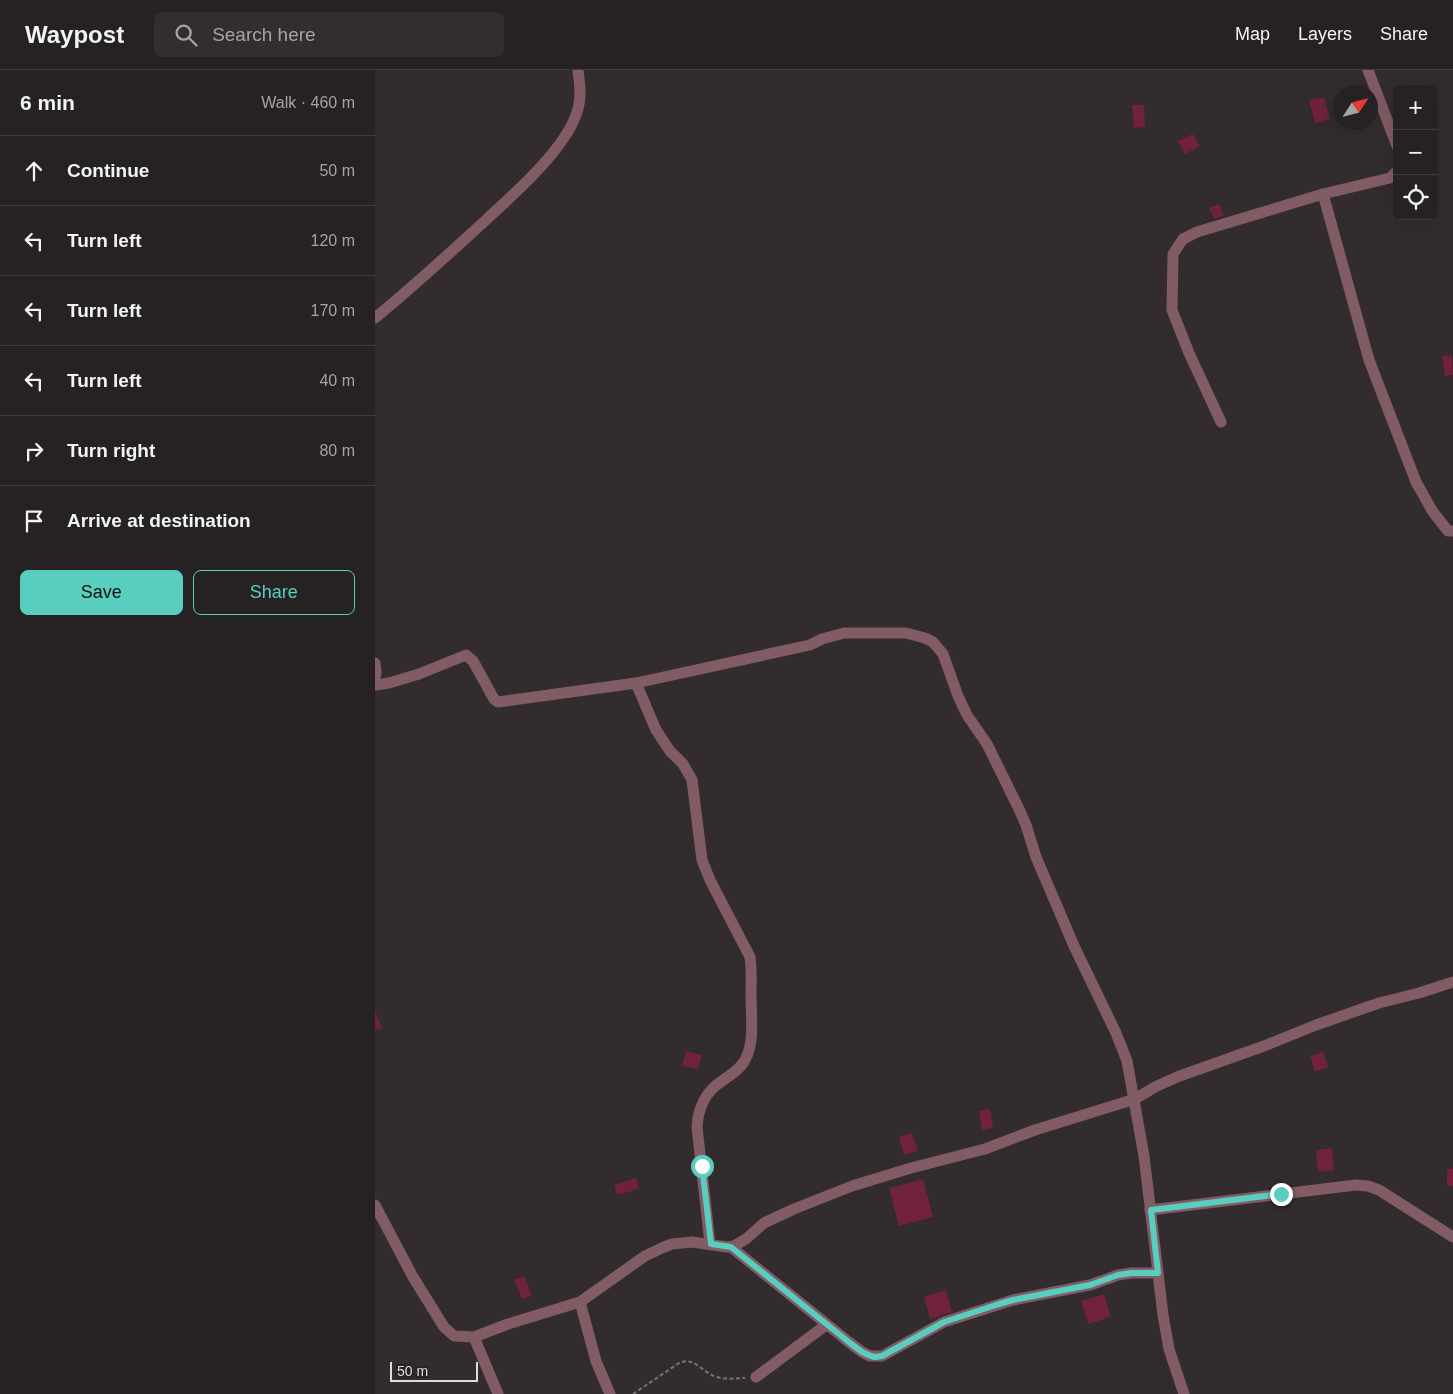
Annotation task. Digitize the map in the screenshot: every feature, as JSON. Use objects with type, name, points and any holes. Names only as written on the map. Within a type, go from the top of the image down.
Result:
[{"type":"street","points":[[375,318],[415,286],[535,172],[549,156],[562,140],[576,116],[580,104],[578,70]]},
{"type":"street","points":[[1368,70],[1393,136]]},
{"type":"street","points":[[1221,422],[1189,353],[1172,310],[1173,254],[1183,239],[1197,232],[1323,194],[1390,178],[1393,175]]},
{"type":"street","points":[[1323,194],[1369,360],[1415,482],[1433,512],[1448,531],[1453,531]]},
{"type":"street","points":[[375,685],[419,674],[466,655],[473,660],[494,699],[500,702],[636,684],[809,645],[844,633],[906,633],[915,634],[933,642],[943,654],[967,715],[987,744],[1023,817],[1037,857],[1074,946],[1116,1033],[1127,1061],[1144,1156],[1163,1315],[1169,1349],[1183,1394]]},
{"type":"street","points":[[375,663],[375,678]]},
{"type":"street","points":[[636,684],[656,730],[670,751],[683,764],[692,780],[703,860],[710,880],[750,956],[752,968],[749,1051],[739,1069],[719,1082],[709,1093],[701,1106],[698,1116],[697,1127],[711,1244]]},
{"type":"street","points":[[375,1205],[413,1277],[444,1327],[454,1336],[474,1337],[580,1302],[645,1256],[658,1249],[683,1242],[701,1242],[731,1247],[740,1244],[764,1223],[853,1186],[985,1148],[1035,1130],[1135,1099],[1177,1077],[1316,1025],[1379,1003],[1453,982]]},
{"type":"street","points":[[1151,1210],[1356,1185],[1368,1186],[1379,1190],[1453,1237]]},
{"type":"street","points":[[731,1247],[862,1352],[879,1357],[944,1322],[1005,1303],[1090,1285],[1118,1275],[1158,1273]]},
{"type":"street","points":[[580,1302],[596,1361],[610,1394]]},
{"type":"street","points":[[756,1377],[826,1325]]},
{"type":"street","points":[[474,1337],[497,1394]]},
{"type":"path","points":[[633,1394],[679,1363],[686,1361],[692,1361],[709,1374],[725,1379],[756,1377]]},
{"type":"building","points":[[1324,97],[1330,119],[1315,123],[1309,100]]},
{"type":"building","points":[[1132,105],[1144,105],[1145,127],[1134,128]]},
{"type":"building","points":[[1193,134],[1200,146],[1185,154],[1178,141]]},
{"type":"building","points":[[1219,204],[1224,215],[1214,219],[1209,208]]},
{"type":"building","points":[[1452,355],[1453,375],[1445,376],[1442,356]]},
{"type":"building","points":[[375,1011],[382,1028],[375,1030]]},
{"type":"building","points":[[686,1051],[702,1055],[698,1069],[682,1066]]},
{"type":"building","points":[[1323,1052],[1328,1067],[1315,1072],[1310,1056]]},
{"type":"building","points":[[990,1109],[993,1128],[982,1130],[979,1111]]},
{"type":"building","points":[[912,1133],[918,1151],[904,1155],[899,1137]]},
{"type":"building","points":[[1332,1148],[1334,1170],[1318,1172],[1316,1150]]},
{"type":"building","points":[[1447,1169],[1453,1169],[1453,1186],[1447,1186]]},
{"type":"building","points":[[636,1178],[639,1189],[617,1195],[614,1185]]},
{"type":"building","points":[[923,1179],[933,1217],[899,1226],[889,1188]]},
{"type":"building","points":[[524,1276],[532,1295],[522,1299],[514,1280]]},
{"type":"building","points":[[946,1290],[952,1312],[930,1319],[924,1297]]},
{"type":"building","points":[[1104,1294],[1111,1317],[1088,1324],[1081,1301]]},
{"type":"route","points":[[702,1166],[711,1244],[731,1247],[826,1325],[862,1352],[875,1357],[886,1354],[944,1322],[999,1304],[1090,1285],[1118,1275],[1158,1273],[1151,1210],[1281,1194]]}]
